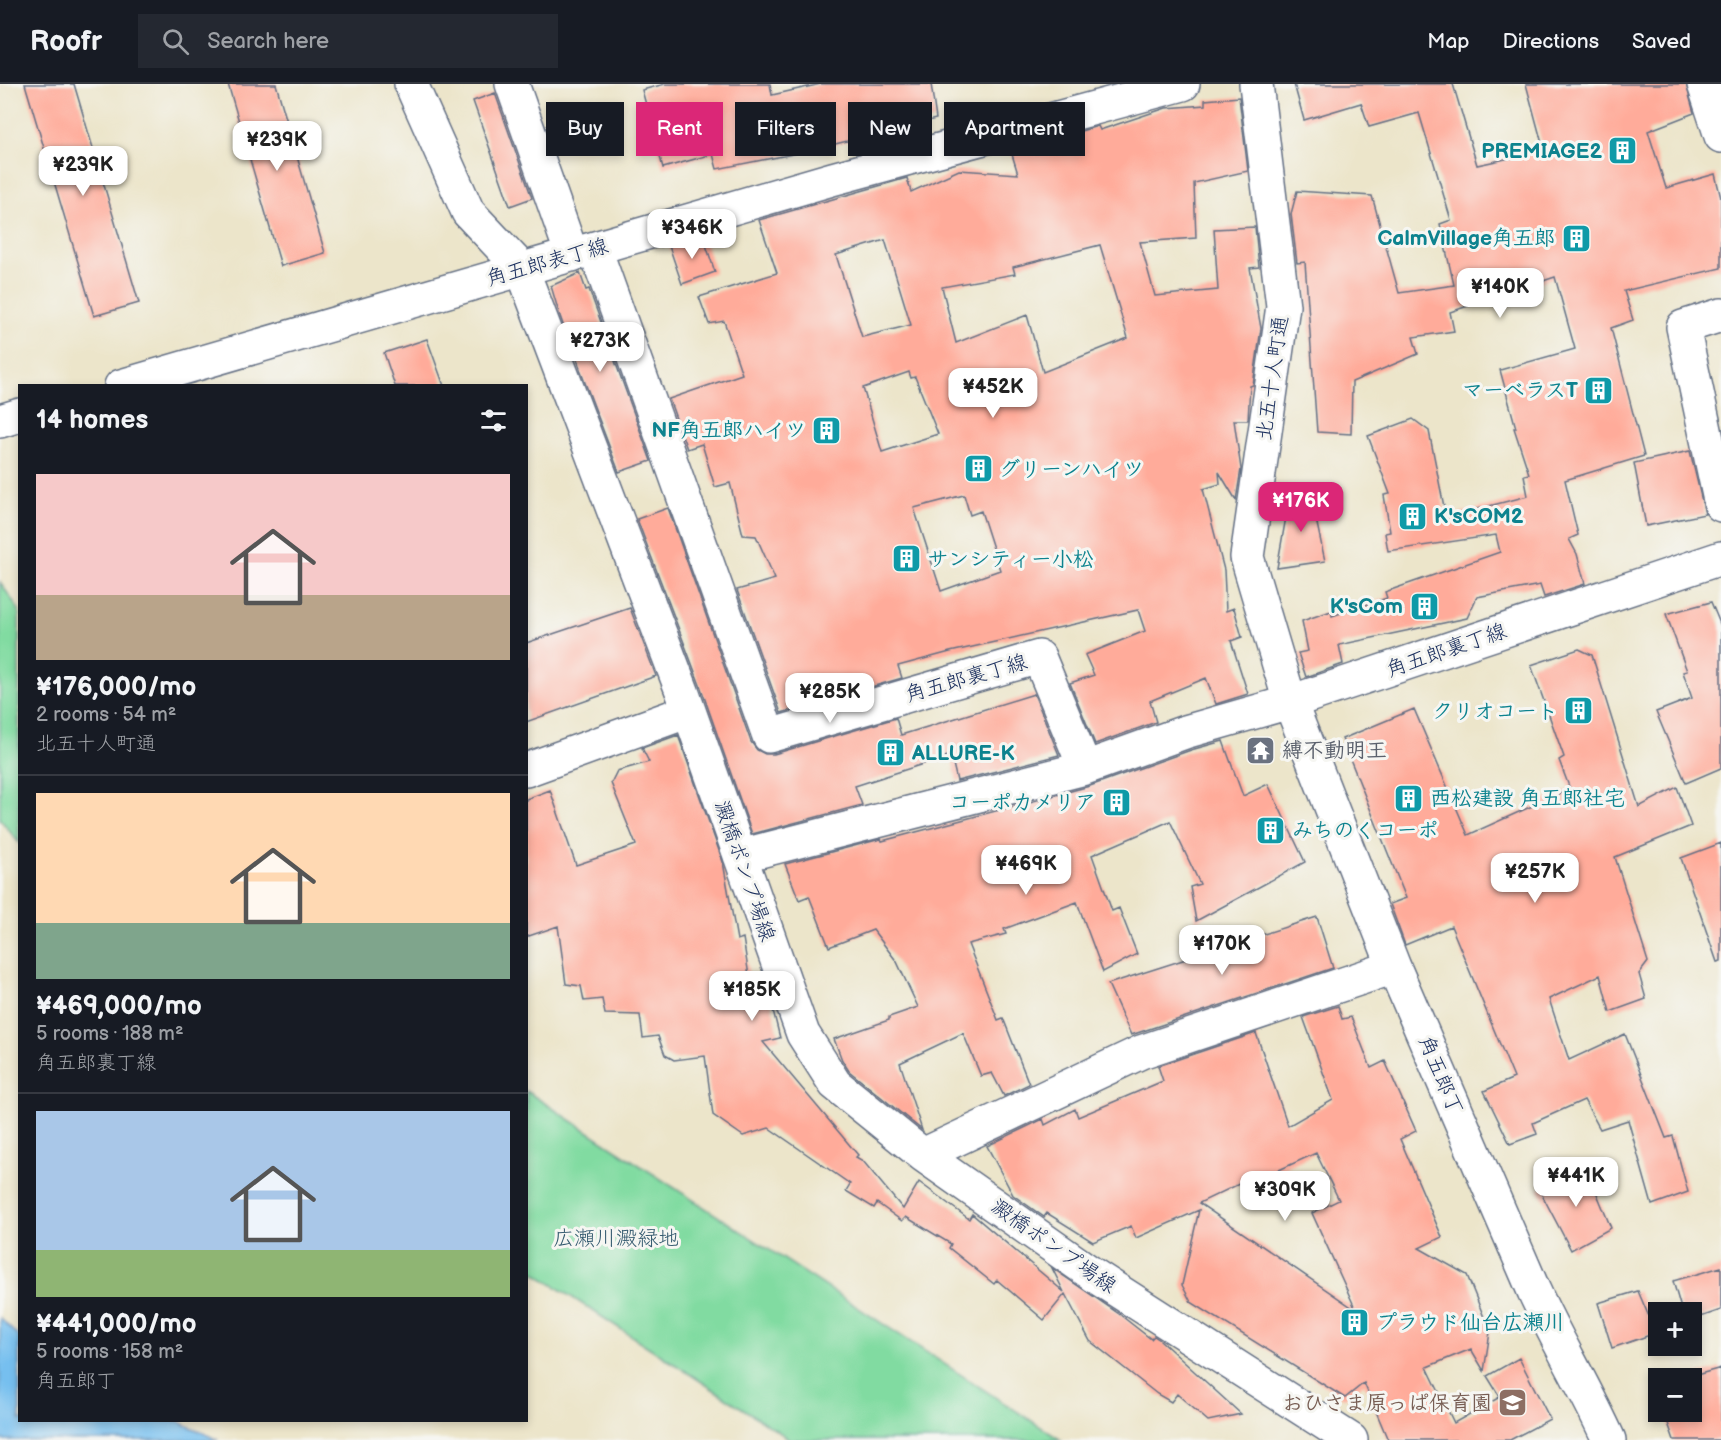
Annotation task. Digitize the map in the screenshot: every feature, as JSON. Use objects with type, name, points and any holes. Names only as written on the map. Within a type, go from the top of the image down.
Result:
[{"type":"street","points":[[411,84],[468,212],[522,269]]},
{"type":"street","points":[[512,84],[584,252]]},
{"type":"street","name":"角五郎表丁線","points":[[127,384],[832,179],[1183,84]]},
{"type":"street","name":"北五十人町通","points":[[1256,84],[1283,306],[1247,557],[1290,702]]},
{"type":"street","points":[[1704,84],[1721,136]]},
{"type":"street","name":"角五郎裏丁線","points":[[584,252],[769,736],[1039,657],[1084,768],[1185,732],[1290,702],[1721,558]]},
{"type":"street","name":"澱橋ポンプ場線","points":[[522,269],[689,711],[803,1034],[835,1084],[923,1155],[1095,1276],[1351,1440]]},
{"type":"street","points":[[1721,315],[1683,327],[1721,505]]},
{"type":"street","points":[[0,421],[18,416]]},
{"type":"street","name":"角五郎丁","points":[[1290,702],[1394,967],[1534,1291],[1552,1330],[1589,1394],[1609,1440]]},
{"type":"street","points":[[528,770],[689,711]]},
{"type":"street","points":[[740,856],[1084,768]]},
{"type":"street","points":[[923,1155],[1142,1052],[1394,967]]},
{"type":"green space","points":[[0,582],[18,609],[18,842],[0,819]]},
{"type":"green space","name":"広瀬川澱緑地","points":[[528,1092],[1061,1440],[791,1440],[528,1269]]},
{"type":"water","points":[[0,1318],[18,1336],[18,1422],[180,1422],[218,1440],[0,1440]]},
{"type":"building","points":[[25,84],[74,84],[139,303],[94,316]]},
{"type":"building","points":[[228,84],[276,84],[325,253],[281,266]]},
{"type":"building","points":[[665,84],[770,84],[772,95],[821,84],[931,84],[936,119],[932,120],[932,102],[848,102],[848,141],[836,144],[836,102],[735,102],[735,156],[783,156],[717,169],[714,156],[723,156],[723,102],[645,102],[642,90]]},
{"type":"building","points":[[1294,84],[1453,84],[1477,165],[1544,151],[1526,84],[1686,84],[1694,113],[1648,131],[1666,188],[1715,174],[1721,198],[1721,268],[1624,291],[1633,320],[1611,328],[1644,456],[1565,480],[1578,535],[1569,539],[1577,554],[1585,584],[1544,597],[1540,585],[1477,597],[1467,618],[1339,645],[1343,664],[1306,677],[1298,653],[1308,651],[1302,621],[1331,611],[1332,616],[1387,598],[1385,592],[1500,552],[1496,535],[1388,551],[1385,533],[1390,532],[1384,495],[1390,494],[1368,436],[1413,419],[1429,431],[1446,517],[1528,496],[1524,475],[1529,474],[1514,428],[1516,428],[1500,370],[1575,349],[1555,277],[1450,312],[1454,331],[1413,337],[1418,354],[1352,382],[1351,434],[1317,432],[1305,262],[1297,263],[1291,214],[1297,191],[1372,196],[1399,293],[1454,285],[1440,224],[1451,220],[1419,113],[1369,127],[1361,103],[1304,120]]},
{"type":"building","points":[[495,93],[532,198],[510,206],[473,101]]},
{"type":"building","points":[[1239,97],[1248,171],[1194,183],[1196,238],[1140,242],[1155,296],[1218,290],[1214,229],[1255,227],[1259,267],[1250,268],[1261,328],[1253,385],[1250,386],[1248,420],[1234,420],[1241,469],[1236,500],[1219,472],[1220,484],[1203,489],[1224,570],[1226,611],[1234,608],[1242,637],[1231,641],[1248,694],[1216,704],[1206,678],[1150,701],[1156,722],[1095,744],[1070,683],[1094,675],[1085,655],[1145,631],[1138,610],[950,652],[898,666],[902,678],[781,713],[737,590],[775,579],[756,536],[743,535],[730,483],[715,487],[702,444],[687,449],[669,399],[742,374],[724,321],[709,324],[699,297],[777,273],[759,220],[907,178],[911,192],[959,170],[1018,174],[1013,156],[1085,156],[1085,130],[1098,126],[1100,130],[1166,108],[1205,105],[1205,100]],"holes":[[[885,240],[911,325],[862,337],[836,255]],[[1100,245],[1128,338],[1043,372],[1027,315],[956,343],[942,287],[1015,274],[1013,267]],[[909,372],[911,378],[915,377],[938,434],[882,452],[863,388]],[[964,495],[970,515],[981,511],[1000,570],[941,591],[914,508]]]},
{"type":"building","points":[[660,156],[706,156],[663,168]]},
{"type":"building","points":[[703,236],[715,272],[682,284],[669,246]]},
{"type":"building","points":[[580,273],[586,290],[589,289],[651,461],[619,472],[581,372],[570,335],[567,336],[551,286]]},
{"type":"building","points":[[427,339],[443,384],[394,384],[384,353]]},
{"type":"building","points":[[1690,451],[1705,514],[1646,526],[1634,463]]},
{"type":"building","points":[[1310,491],[1325,561],[1277,568],[1290,494]]},
{"type":"building","points":[[668,508],[751,742],[757,750],[765,754],[774,754],[896,718],[901,735],[1034,694],[1059,755],[957,781],[951,755],[855,786],[862,805],[752,834],[700,685],[637,519]]},
{"type":"building","points":[[1711,602],[1721,626],[1721,768],[1686,783],[1656,712],[1692,698],[1683,672],[1687,671],[1666,614]]},
{"type":"building","points":[[630,608],[656,676],[528,721],[528,642]]},
{"type":"building","points":[[1579,649],[1592,655],[1639,807],[1677,787],[1691,826],[1615,857],[1648,962],[1639,974],[1646,999],[1610,1012],[1600,975],[1549,999],[1569,1060],[1625,1034],[1666,1138],[1673,1136],[1688,1192],[1652,1205],[1628,1120],[1600,1129],[1584,1100],[1533,1123],[1537,1134],[1510,1144],[1484,1091],[1514,1078],[1451,926],[1405,945],[1390,904],[1406,898],[1342,739],[1414,709],[1468,835],[1570,789],[1559,760],[1564,757],[1531,665]]},
{"type":"building","points":[[678,735],[723,862],[737,940],[743,938],[753,1001],[770,998],[780,1038],[763,1042],[858,1155],[856,1157],[863,1161],[903,1209],[919,1182],[969,1219],[972,1214],[1064,1292],[1052,1268],[1151,1339],[1154,1336],[1160,1340],[1241,1414],[1208,1421],[1177,1394],[1171,1402],[1157,1394],[1090,1341],[1065,1294],[1044,1320],[997,1280],[994,1284],[949,1248],[951,1244],[906,1217],[902,1221],[877,1203],[874,1208],[846,1191],[850,1184],[769,1128],[743,1136],[713,1115],[705,1056],[674,1060],[665,1055],[658,1036],[643,1038],[640,1015],[605,1014],[602,999],[584,1001],[581,986],[566,984],[558,926],[528,936],[528,798],[550,790],[576,865],[636,845],[611,783],[617,771],[649,762],[642,748]]},
{"type":"building","points":[[1223,741],[1243,796],[1268,784],[1305,862],[1196,921],[1190,887],[1200,884],[1170,821],[1092,855],[1112,911],[1119,908],[1137,954],[1103,972],[1077,902],[1004,929],[1006,934],[968,944],[998,1020],[1003,1018],[1029,1084],[1004,1096],[992,1073],[981,1076],[963,1033],[900,1063],[922,1130],[849,1071],[834,1039],[889,1020],[889,1017],[918,1007],[897,962],[873,930],[829,947],[809,896],[799,900],[785,864],[1090,786]]},
{"type":"building","points":[[1721,843],[1721,961],[1717,962],[1681,858]]},
{"type":"building","points":[[1317,917],[1333,968],[1131,1035],[1108,984]]},
{"type":"building","points":[[1338,1006],[1342,1019],[1351,1017],[1371,1068],[1385,1061],[1416,1131],[1400,1139],[1442,1237],[1419,1248],[1467,1275],[1490,1332],[1484,1371],[1471,1349],[1427,1367],[1454,1423],[1500,1397],[1487,1376],[1519,1358],[1550,1419],[1510,1440],[1388,1440],[1364,1383],[1345,1398],[1191,1302],[1182,1285],[1199,1210],[1136,1238],[1131,1226],[1093,1242],[1047,1213],[1044,1217],[1013,1195],[987,1146],[1043,1119],[1045,1125],[1075,1109],[1078,1117],[1163,1081],[1158,1066],[1256,1033],[1288,1126],[1333,1100],[1303,1017]],"holes":[[[1316,1153],[1339,1200],[1312,1213],[1356,1310],[1199,1203],[1264,1172],[1266,1176]]]},
{"type":"building","points":[[1586,1167],[1611,1228],[1571,1250],[1539,1189]]},
{"type":"building","points":[[1721,1267],[1721,1310],[1702,1317],[1702,1302],[1679,1302],[1673,1281]]},
{"type":"building","points":[[1638,1291],[1648,1314],[1648,1336],[1612,1348],[1598,1303]]},
{"type":"building","points":[[1721,1368],[1721,1440],[1674,1440],[1668,1422],[1702,1422],[1702,1373]]},
{"type":"place","name":"PREMIAGE2","points":[[1623,151]]},
{"type":"place","name":"CalmVillage角五郎","points":[[1576,238]]},
{"type":"place","name":"マーベラスT","points":[[1599,390]]},
{"type":"place","name":"NF角五郎ハイツ","points":[[827,430]]},
{"type":"place","name":"グリーンハイツ","points":[[978,469]]},
{"type":"place","name":"K'sCOM2","points":[[1413,516]]},
{"type":"place","name":"サンシティー小松","points":[[906,559]]},
{"type":"place","name":"K'sCom","points":[[1424,606]]},
{"type":"place","name":"クリオコート","points":[[1579,711]]},
{"type":"place","name":"縛不動明王","points":[[1261,750]]},
{"type":"place","name":"ALLURE-K","points":[[891,753]]},
{"type":"place","name":"西松建設 角五郎社宅","points":[[1409,798]]},
{"type":"place","name":"コーポカメリア","points":[[1117,802]]},
{"type":"place","name":"みちのくコーポ","points":[[1271,830]]},
{"type":"place","name":"プラウド仙台広瀬川","points":[[1355,1322]]},
{"type":"place","name":"おひさま原っぱ保育園","points":[[1513,1403]]}]
